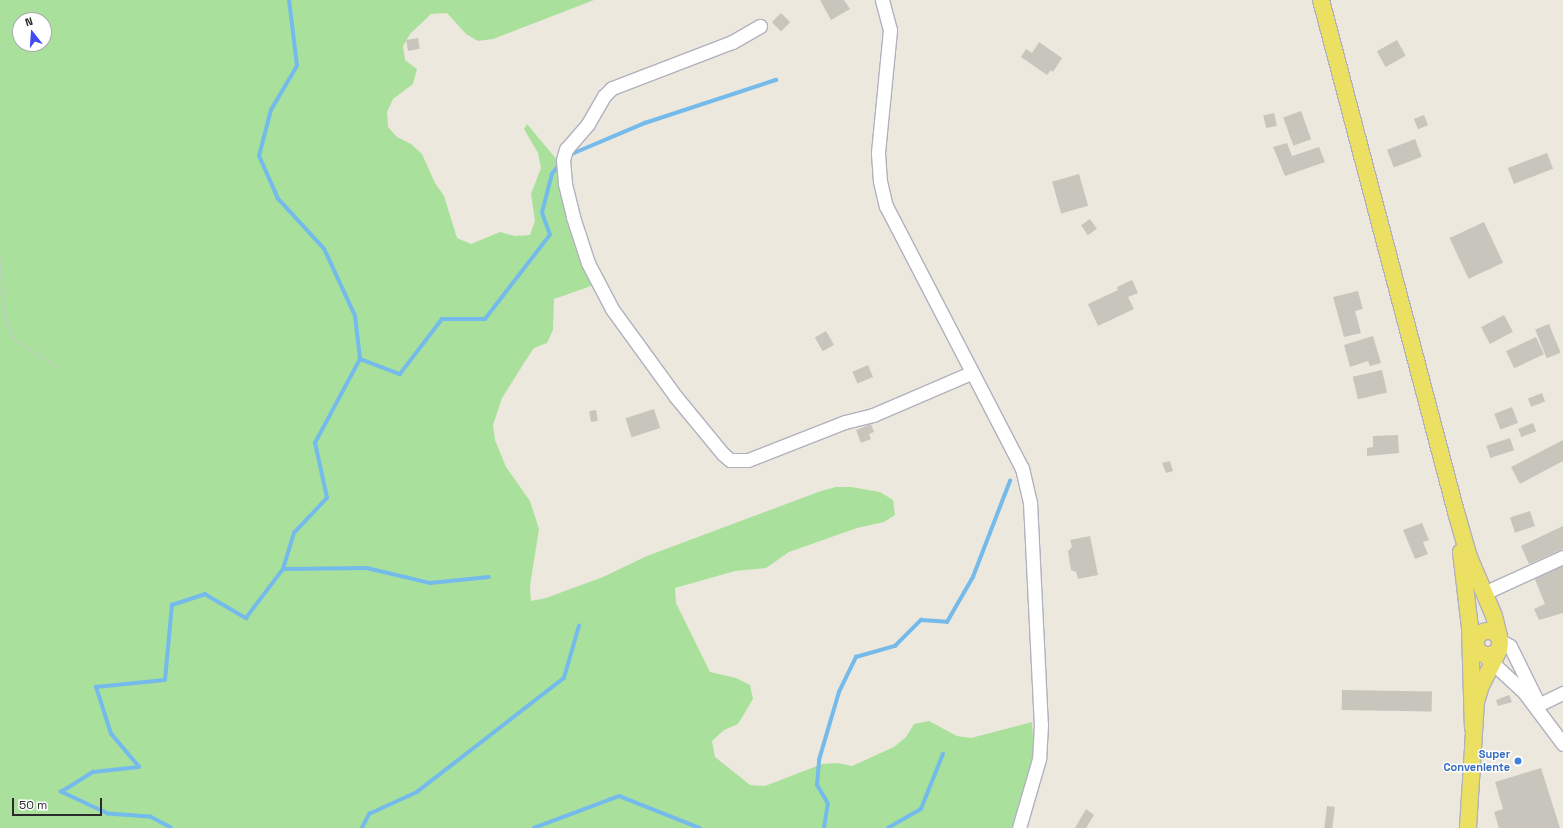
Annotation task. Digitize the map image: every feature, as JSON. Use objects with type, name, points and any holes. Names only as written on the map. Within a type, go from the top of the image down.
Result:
[{"type":"main road","points":[[1321,0],[1456,512],[1488,646],[1484,681],[1476,702],[1473,728],[1468,828]]},
{"type":"main road","points":[[1456,512],[1469,557],[1494,616],[1473,728]]},
{"type":"street","points":[[882,0],[890,30],[878,153],[880,181],[886,206],[971,373],[1022,468],[1030,502],[1041,724],[1039,759],[1019,828]]},
{"type":"street","points":[[760,26],[732,42],[612,88],[604,96],[588,124],[566,149],[563,160],[565,184],[573,217],[588,263],[612,309],[676,396],[723,454],[730,460],[748,460],[845,422],[873,415],[971,373]]},
{"type":"street","points":[[1484,593],[1563,557]]},
{"type":"street","points":[[1488,646],[1508,676],[1541,710]]},
{"type":"street","points":[[1488,646],[1541,710],[1563,744]]},
{"type":"street","points":[[1484,681],[1495,674],[1508,676]]},
{"type":"street","points":[[1541,710],[1563,693]]},
{"type":"path","points":[[0,258],[6,321],[13,339],[58,367]]},
{"type":"green space","points":[[0,0],[594,0],[493,39],[478,41],[466,34],[447,13],[431,14],[410,34],[403,46],[405,60],[417,69],[413,84],[393,99],[387,112],[388,127],[397,137],[411,144],[422,154],[435,183],[444,196],[457,238],[471,244],[500,232],[515,236],[530,235],[535,221],[531,194],[541,168],[538,153],[524,129],[527,124],[558,161],[594,285],[554,299],[553,330],[547,343],[534,348],[526,360],[502,398],[493,425],[495,440],[506,467],[530,501],[539,529],[530,586],[531,601],[546,598],[603,577],[647,556],[821,491],[836,487],[851,487],[880,492],[893,500],[895,515],[884,522],[857,528],[789,552],[766,568],[735,571],[675,588],[676,603],[710,672],[736,678],[750,685],[753,699],[738,724],[724,730],[712,741],[715,757],[750,785],[765,786],[822,764],[838,763],[852,766],[894,747],[906,737],[914,724],[929,721],[957,736],[971,738],[1032,722],[1034,755],[1015,828],[0,828]]},
{"type":"building","points":[[820,0],[844,0],[850,9],[831,20]]},
{"type":"building","points":[[781,13],[790,22],[781,31],[772,22]]},
{"type":"building","points":[[418,38],[420,49],[408,51],[406,40]]},
{"type":"building","points":[[1397,40],[1406,56],[1386,67],[1377,51]]},
{"type":"building","points":[[1039,42],[1062,58],[1053,72],[1051,70],[1047,75],[1021,57],[1026,49],[1032,53]]},
{"type":"building","points":[[1301,111],[1311,139],[1293,146],[1283,117]]},
{"type":"building","points":[[1274,113],[1277,126],[1266,128],[1263,115]]},
{"type":"building","points":[[1424,115],[1428,125],[1418,129],[1414,119]]},
{"type":"building","points":[[1415,139],[1422,157],[1394,167],[1387,150]]},
{"type":"building","points":[[1287,143],[1292,156],[1319,147],[1325,162],[1285,176],[1273,147]]},
{"type":"building","points":[[1547,153],[1553,169],[1514,184],[1508,168]]},
{"type":"building","points":[[1079,174],[1088,206],[1061,213],[1052,182]]},
{"type":"building","points":[[1090,219],[1097,229],[1088,235],[1081,225]]},
{"type":"building","points":[[1484,222],[1503,263],[1469,279],[1450,238]]},
{"type":"building","points":[[1132,280],[1138,293],[1128,297],[1134,309],[1098,326],[1088,304],[1118,290],[1117,287]]},
{"type":"building","points":[[1358,291],[1363,309],[1355,311],[1361,333],[1344,337],[1333,297]]},
{"type":"building","points":[[1504,315],[1513,332],[1490,344],[1481,327]]},
{"type":"building","points":[[1549,324],[1561,353],[1547,358],[1535,330]]},
{"type":"building","points":[[826,331],[834,345],[823,351],[815,338]]},
{"type":"building","points":[[1373,336],[1381,363],[1370,366],[1368,361],[1350,367],[1344,345]]},
{"type":"building","points":[[1536,337],[1544,354],[1514,368],[1506,351]]},
{"type":"building","points":[[868,365],[873,377],[857,384],[852,372]]},
{"type":"building","points":[[1382,370],[1387,392],[1358,399],[1353,377]]},
{"type":"building","points":[[1542,393],[1545,401],[1531,407],[1528,398]]},
{"type":"building","points":[[1512,407],[1518,423],[1500,430],[1494,414]]},
{"type":"building","points":[[654,409],[660,428],[632,437],[625,418]]},
{"type":"building","points":[[596,410],[598,421],[591,422],[589,411]]},
{"type":"building","points":[[1533,423],[1536,431],[1521,437],[1518,429]]},
{"type":"building","points":[[871,424],[874,432],[869,434],[871,439],[861,443],[856,430]]},
{"type":"building","points":[[1398,435],[1399,453],[1367,456],[1367,448],[1373,447],[1373,436]]},
{"type":"building","points":[[1510,438],[1514,450],[1490,458],[1486,446]]},
{"type":"building","points":[[1563,440],[1563,461],[1520,484],[1511,467]]},
{"type":"building","points":[[1170,461],[1173,471],[1166,473],[1162,463]]},
{"type":"building","points":[[1530,511],[1535,526],[1515,533],[1510,517]]},
{"type":"building","points":[[1422,523],[1429,540],[1423,542],[1428,554],[1415,559],[1403,530]]},
{"type":"building","points":[[1563,526],[1563,549],[1529,564],[1521,546]]},
{"type":"building","points":[[1090,536],[1098,575],[1078,579],[1076,572],[1071,570],[1068,551],[1072,547],[1070,540]]},
{"type":"building","points":[[1563,564],[1563,613],[1539,620],[1534,609],[1545,604],[1534,577]]},
{"type":"building","points":[[1342,690],[1432,692],[1432,712],[1342,710]]},
{"type":"building","points":[[1509,695],[1512,702],[1498,706],[1496,700]]},
{"type":"building","points":[[1541,768],[1560,828],[1499,828],[1494,812],[1503,809],[1495,782]]},
{"type":"building","points":[[1327,806],[1335,807],[1332,828],[1324,828]]},
{"type":"building","points":[[1086,809],[1094,815],[1086,828],[1075,828]]},
{"type":"waterway","points":[[171,828],[150,817],[108,814],[61,792],[93,772],[139,767],[111,734],[96,687],[165,680],[172,605],[205,594],[246,618],[283,569],[294,533],[327,498],[315,443],[360,359],[355,316],[324,249],[278,199],[259,156],[271,110],[297,66],[289,0]]},
{"type":"waterway","points":[[567,156],[645,123],[776,80]]},
{"type":"waterway","points":[[360,359],[400,374],[442,319],[485,319],[550,235],[542,213],[552,174],[559,165]]},
{"type":"waterway","points":[[824,828],[828,804],[817,785],[819,760],[839,692],[856,657],[895,646],[921,620],[947,622],[973,577],[1010,481]]},
{"type":"waterway","points":[[283,569],[367,568],[430,583],[489,577]]},
{"type":"waterway","points":[[362,828],[369,814],[417,792],[564,678],[579,626]]},
{"type":"waterway","points":[[888,828],[921,809],[943,754]]},
{"type":"waterway","points":[[534,828],[619,796],[700,828]]},
{"type":"place","name":"Super Conveniente","points":[[1518,761]]}]
